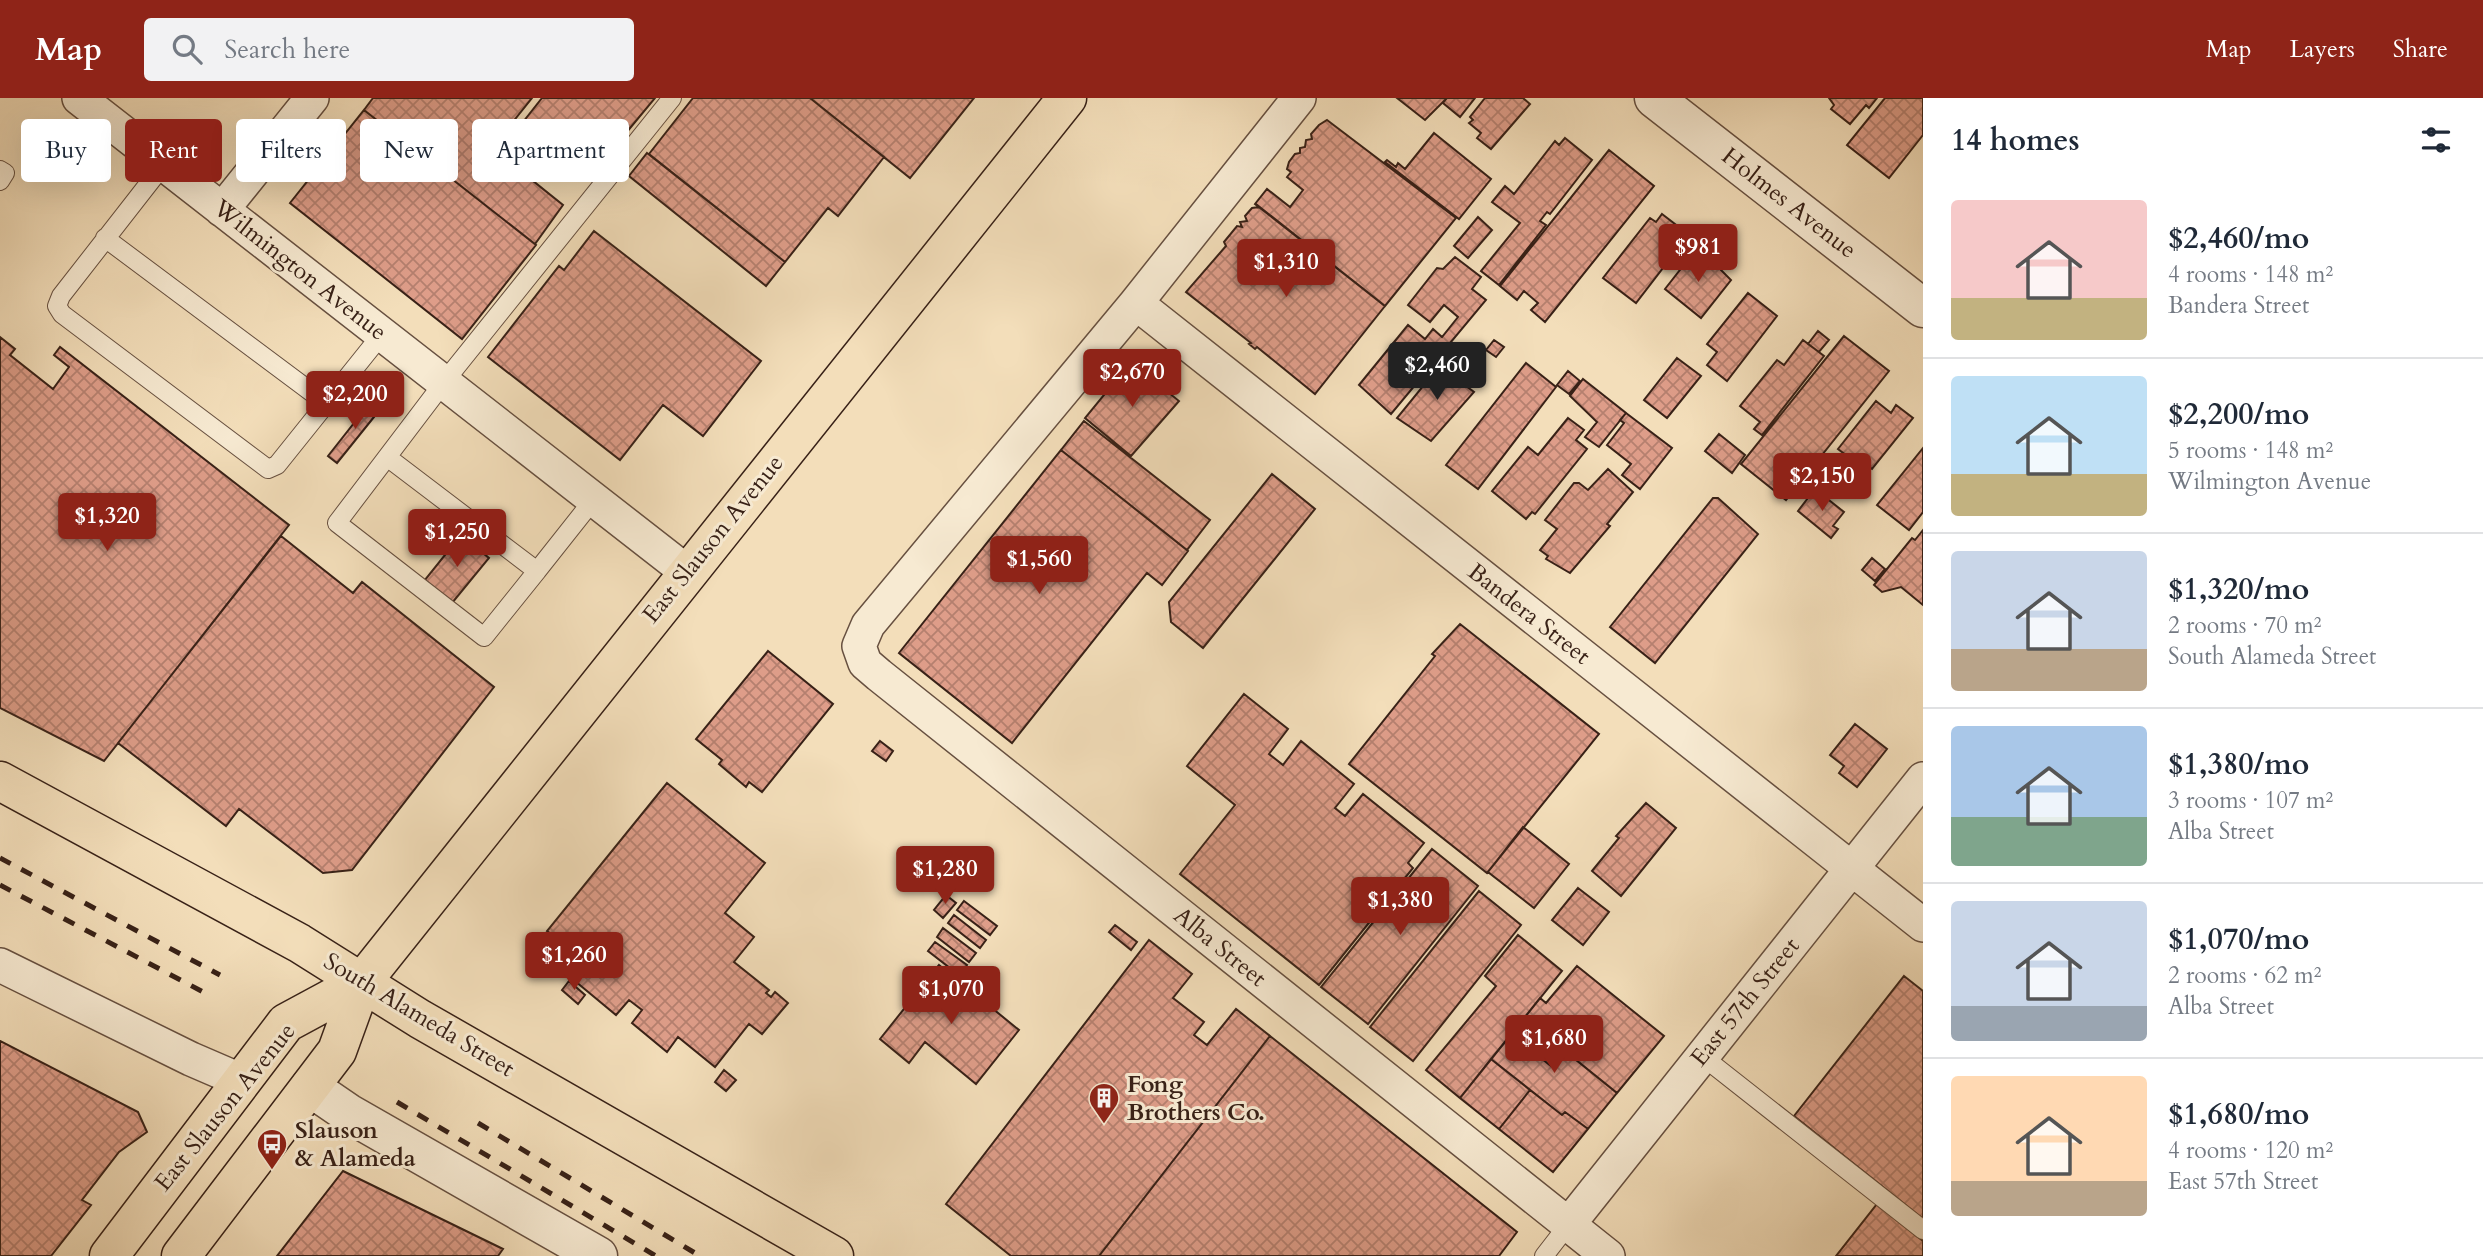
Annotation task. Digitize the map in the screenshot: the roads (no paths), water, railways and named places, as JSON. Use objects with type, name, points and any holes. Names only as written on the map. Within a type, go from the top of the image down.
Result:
[{"type":"main road","name":"East Slauson Avenue","points":[[181,1256],[337,1051],[362,982],[1067,98]]},
{"type":"main road","name":"South Alameda Street","points":[[0,781],[299,943],[420,1019],[834,1256]]},
{"type":"main road","name":"East Slauson Avenue","points":[[109,1256],[286,1023],[362,982]]},
{"type":"street","name":"Wilmington Avenue","points":[[79,98],[125,134]]},
{"type":"street","points":[[222,210],[312,98]]},
{"type":"street","points":[[1136,303],[1299,98]]},
{"type":"street","name":"Holmes Avenue","points":[[1654,98],[1923,308]]},
{"type":"street","name":"Wilmington Avenue","points":[[186,182],[687,572]]},
{"type":"street","name":"Alba Street","points":[[1136,303],[868,625],[859,646],[865,663],[1608,1256]]},
{"type":"street","name":"Bandera Street","points":[[1136,303],[1923,925]]},
{"type":"street","name":"East 57th Street","points":[[1568,1224],[1923,779]]},
{"type":"street","points":[[0,965],[191,1059],[242,1081]]},
{"type":"street","points":[[310,1087],[348,1113],[584,1253]]},
{"type":"lane","points":[[594,499],[484,637],[337,523],[444,382],[672,98]]},
{"type":"lane","points":[[0,170],[5,173],[0,181]]},
{"type":"lane","points":[[149,182],[61,296],[58,306],[62,314],[259,465],[268,469],[277,465],[382,334]]},
{"type":"lane","points":[[106,238],[326,403]]},
{"type":"lane","points":[[387,457],[537,571]]},
{"type":"lane","points":[[1702,1056],[1923,1230]]},
{"type":"lane","points":[[1544,1256],[1568,1224]]},
{"type":"railway","points":[[0,858],[220,975]]},
{"type":"railway","points":[[0,885],[209,995]]},
{"type":"railway","points":[[397,1102],[656,1256]]},
{"type":"railway","points":[[478,1123],[700,1256]]},
{"type":"place","name":"Fong Brothers Co.","points":[[1104,1125]]},
{"type":"place","name":"Slauson & Alameda","points":[[272,1171]]}]
